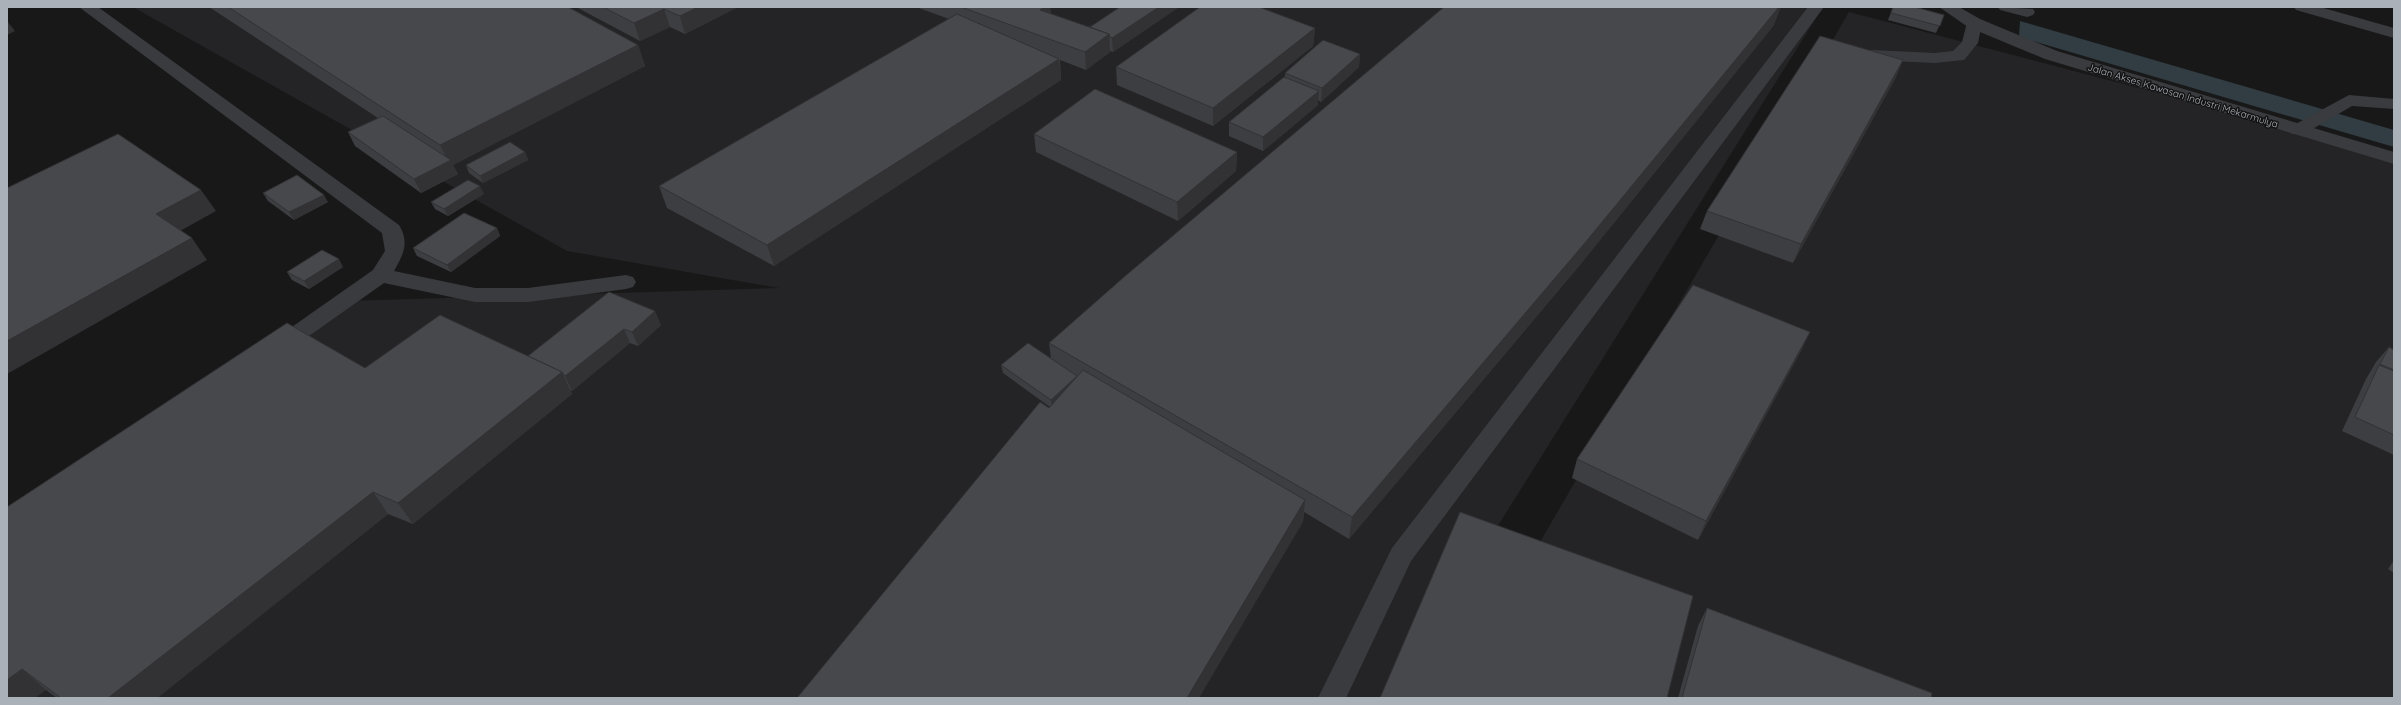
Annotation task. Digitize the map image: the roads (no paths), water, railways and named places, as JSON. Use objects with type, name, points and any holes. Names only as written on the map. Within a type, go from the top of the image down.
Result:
[{"type":"street","points":[[87,7],[392,230],[395,251],[381,275],[262,358]]},
{"type":"street","points":[[1332,698],[1401,555],[1816,7]]},
{"type":"street","name":"Jalan Akses Kawasan Industri Mekarmulya","points":[[1948,7],[1974,23],[2052,55],[2394,158]]},
{"type":"street","points":[[2006,7],[2027,12]]},
{"type":"street","points":[[2302,7],[2394,33]]},
{"type":"street","points":[[1871,55],[1935,58],[1958,56],[1970,43],[1974,23]]},
{"type":"street","points":[[2298,130],[2348,100],[2394,104]]},
{"type":"street","points":[[381,275],[475,295],[528,295],[626,282]]}]
